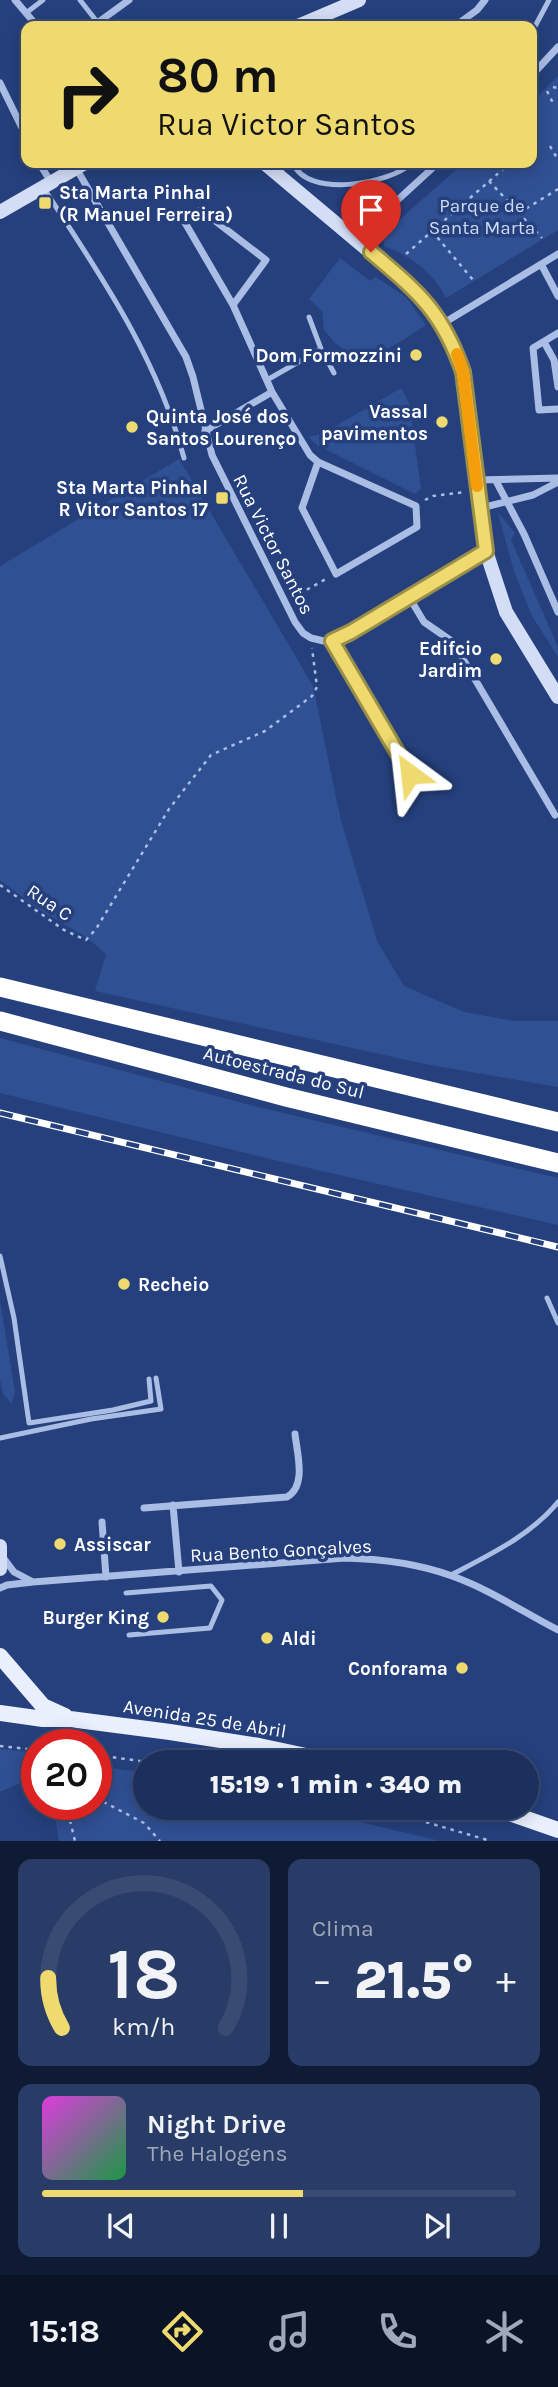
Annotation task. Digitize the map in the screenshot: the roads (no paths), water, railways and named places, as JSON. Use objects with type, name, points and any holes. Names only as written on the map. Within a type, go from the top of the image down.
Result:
[{"type":"highway","name":"Autoestrada do Sul","points":[[0,986],[558,1122]]},
{"type":"highway","name":"Autoestrada do Sul","points":[[0,1021],[286,1097],[558,1163]]},
{"type":"main road","name":"Avenida 25 de Abril","points":[[0,1657],[43,1706],[70,1719]]},
{"type":"main road","name":"Avenida 25 de Abril","points":[[0,1713],[43,1719],[70,1719],[271,1750]]},
{"type":"main road","points":[[529,1820],[558,1830]]},
{"type":"street","points":[[15,0],[33,21]]},
{"type":"street","points":[[100,21],[129,0]]},
{"type":"street","points":[[310,21],[359,0]]},
{"type":"street","points":[[462,21],[485,0]]},
{"type":"street","points":[[537,70],[558,47]]},
{"type":"street","points":[[0,83],[21,126]]},
{"type":"street","points":[[41,168],[47,185]]},
{"type":"street","points":[[0,212],[76,168]]},
{"type":"street","name":"Rua Victor Santos","points":[[83,168],[186,358],[217,466],[299,630],[311,638],[332,641]]},
{"type":"street","points":[[270,168],[419,293],[442,324],[463,372],[486,551],[506,612],[558,697]]},
{"type":"street","points":[[355,239],[433,168]]},
{"type":"street","points":[[233,304],[266,260],[201,211],[184,221],[233,304],[272,392],[310,455],[317,462],[416,506],[416,527],[335,574],[302,508],[317,462]]},
{"type":"street","points":[[442,324],[558,254]]},
{"type":"street","points":[[541,264],[558,296]]},
{"type":"street","points":[[558,333],[533,348],[539,410],[558,409]]},
{"type":"street","points":[[544,342],[554,360],[558,387]]},
{"type":"street","points":[[205,431],[272,392]]},
{"type":"street","points":[[477,485],[496,481],[558,480]]},
{"type":"street","points":[[480,508],[533,495],[558,480]]},
{"type":"street","points":[[496,481],[558,612]]},
{"type":"street","points":[[332,641],[486,551]]},
{"type":"street","points":[[409,597],[424,622],[453,642],[555,815]]},
{"type":"street","points":[[144,1508],[280,1498],[294,1493],[299,1482],[295,1434]]},
{"type":"street","points":[[173,1505],[179,1572]]},
{"type":"street","points":[[102,1522],[107,1577]]},
{"type":"street","points":[[1,1557],[14,1572],[33,1582]]},
{"type":"street","name":"Rua Bento Gonçalves","points":[[0,1588],[33,1582],[345,1558],[384,1560],[451,1575],[558,1630]]},
{"type":"lane","points":[[26,13],[43,0]]},
{"type":"lane","points":[[80,0],[94,21]]},
{"type":"lane","points":[[537,23],[549,0]]},
{"type":"lane","points":[[294,168],[307,178],[322,183],[356,185],[403,168]]},
{"type":"lane","points":[[47,185],[151,363],[174,421],[184,458]]},
{"type":"lane","points":[[309,317],[334,373]]},
{"type":"lane","points":[[267,380],[321,349]]},
{"type":"lane","points":[[332,641],[410,774]]},
{"type":"lane","points":[[0,1256],[14,1318],[29,1423],[151,1401],[153,1378],[161,1409],[90,1419],[0,1438]]},
{"type":"lane","points":[[547,1298],[558,1324]]},
{"type":"lane","points":[[451,1575],[502,1549],[527,1531],[558,1502]]},
{"type":"lane","points":[[126,1592],[211,1586],[222,1600],[210,1628],[129,1635]]},
{"type":"railway","points":[[0,1113],[558,1247]]},
{"type":"place","name":"Sta Marta Pinhal (R Manuel Ferreira)","points":[[45,203]]},
{"type":"place","name":"Dom Formozzini","points":[[416,355]]},
{"type":"place","name":"Vassal pavimentos","points":[[442,422]]},
{"type":"place","name":"Quinta José dos Santos Lourenço","points":[[132,427]]},
{"type":"place","name":"Sta Marta Pinhal R Vitor Santos 17","points":[[222,498]]},
{"type":"place","name":"Edifcio Jardim","points":[[496,659]]},
{"type":"place","name":"Recheio","points":[[124,1284]]},
{"type":"place","name":"Assiscar","points":[[60,1544]]},
{"type":"place","name":"Burger King","points":[[163,1617]]},
{"type":"place","name":"Aldi","points":[[267,1638]]},
{"type":"place","name":"Conforama","points":[[462,1668]]},
{"type":"park label","name":"Parque de Santa Marta","points":[[482,216]]}]
